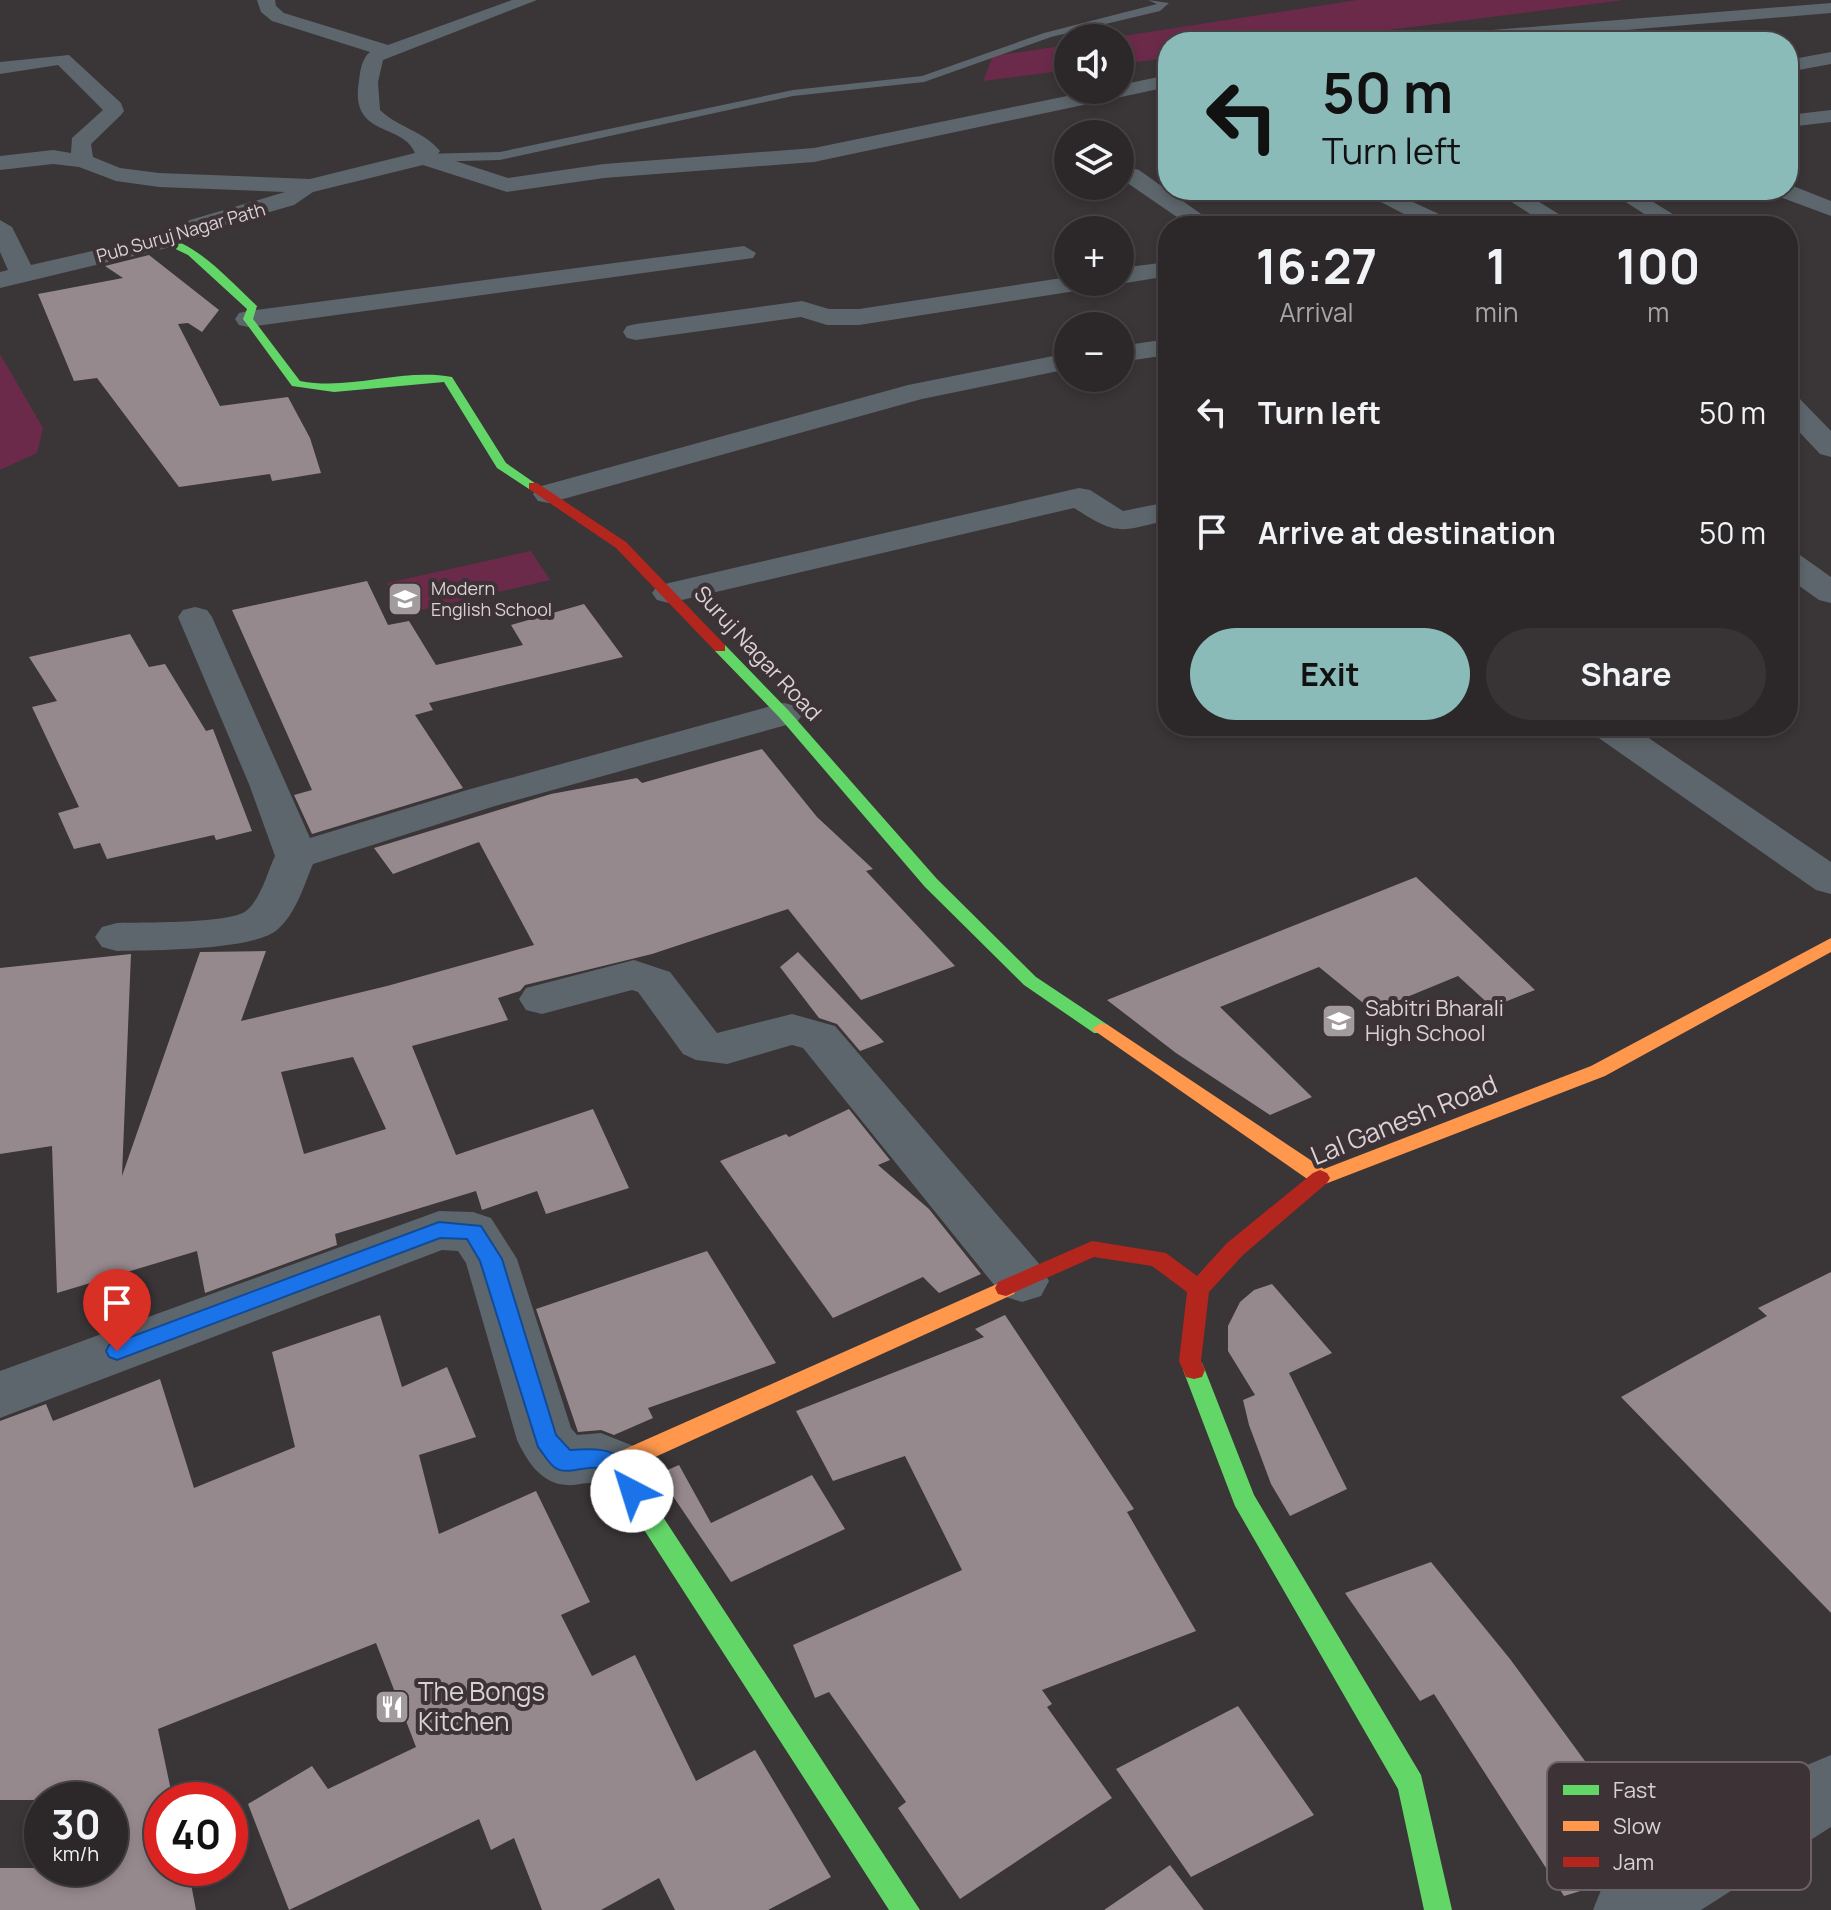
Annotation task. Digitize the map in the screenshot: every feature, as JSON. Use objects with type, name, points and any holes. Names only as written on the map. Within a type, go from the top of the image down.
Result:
[{"type":"street","points":[[266,0],[267,8],[278,17],[386,51]]},
{"type":"street","points":[[423,158],[429,151],[424,146],[373,117],[364,91],[374,57],[528,0]]},
{"type":"street","points":[[1538,32],[1831,8]]},
{"type":"street","points":[[1798,64],[1831,58]]},
{"type":"street","points":[[0,68],[62,59],[111,103],[114,111],[80,143],[83,161]]},
{"type":"street","points":[[0,163],[53,157],[83,161],[116,174],[159,180],[310,186],[423,158],[507,185],[604,171],[814,155],[1158,83]]},
{"type":"street","points":[[1144,86],[1158,92]]},
{"type":"street","points":[[1798,120],[1831,116]]},
{"type":"street","points":[[1134,177],[1158,193]]},
{"type":"street","name":"Pub Suruj Nagar Path","points":[[12,277],[166,241],[198,225],[271,208],[310,186]]},
{"type":"street","points":[[1798,196],[1831,209]]},
{"type":"street","points":[[1168,200],[1191,216]]},
{"type":"street","points":[[1390,200],[1425,216]]},
{"type":"street","points":[[1521,200],[1549,216]]},
{"type":"street","points":[[1635,200],[1663,216]]},
{"type":"street","points":[[0,227],[12,277]]},
{"type":"street","name":"Suruj Nagar Road","points":[[166,241],[192,253],[230,284],[253,308],[248,319],[296,384],[307,389],[428,376],[448,379],[501,465],[549,494],[621,545],[784,714],[931,883],[1030,981],[1321,1177]]},
{"type":"street","points":[[248,319],[744,253]]},
{"type":"street","points":[[1134,274],[1158,270]]},
{"type":"street","points":[[636,332],[802,309],[827,317],[859,317],[1054,286]]},
{"type":"street","points":[[1134,352],[1158,348]]},
{"type":"street","points":[[549,494],[918,391],[1054,364]]},
{"type":"street","points":[[1798,413],[1831,448]]},
{"type":"street","points":[[669,593],[1079,497],[1118,522],[1158,513]]},
{"type":"street","points":[[1798,569],[1831,593]]},
{"type":"street","points":[[117,937],[237,929],[257,924],[268,914],[296,856],[269,784],[195,617]]},
{"type":"street","points":[[296,856],[481,798],[784,714]]},
{"type":"street","points":[[1621,736],[1831,881]]},
{"type":"street","name":"Lal Ganesh Road","points":[[1198,1289],[1235,1249],[1321,1177],[1598,1071],[1831,944]]},
{"type":"street","points":[[542,999],[634,975],[645,976],[654,982],[699,1043],[712,1049],[727,1048],[792,1029],[819,1037],[1022,1281]]},
{"type":"street","points":[[0,1395],[439,1230],[473,1232],[491,1259],[546,1440],[564,1461],[601,1458],[615,1464],[906,1910]]},
{"type":"street","points":[[615,1464],[1092,1249],[1158,1259],[1198,1289],[1190,1361],[1244,1499],[1411,1785],[1438,1910]]},
{"type":"street","points":[[1811,1801],[1831,1788]]},
{"type":"street","points":[[1628,1910],[1669,1890]]},
{"type":"lane","points":[[423,158],[500,156],[793,93],[924,79],[1048,35],[1157,9],[1164,3],[1153,0]]},
{"type":"shaded area","points":[[1357,0],[1624,0],[1373,32],[1158,32],[1158,59],[1134,62],[1134,34]]},
{"type":"shaded area","points":[[1054,47],[1054,72],[983,81],[993,56]]},
{"type":"shaded area","points":[[0,354],[43,428],[37,453],[0,470]]},
{"type":"shaded area","points":[[531,551],[550,580],[404,614],[387,583]]},
{"type":"building","points":[[149,255],[219,310],[202,332],[188,323],[178,324],[220,406],[288,397],[310,438],[321,473],[272,481],[270,474],[179,487],[97,378],[74,381],[38,294],[123,278],[105,266]]},
{"type":"building","points":[[367,581],[388,625],[409,621],[436,665],[523,645],[511,625],[584,604],[623,657],[429,703],[433,710],[415,715],[463,788],[312,834],[294,795],[312,790],[232,610]]},
{"type":"building","points":[[130,634],[149,667],[165,664],[206,731],[213,729],[252,831],[216,840],[214,835],[107,859],[100,843],[74,849],[58,813],[79,807],[32,707],[57,701],[29,657]]},
{"type":"building","points":[[762,749],[817,817],[873,869],[866,871],[955,966],[861,1000],[788,909],[652,954],[525,985],[520,991],[498,998],[508,1020],[412,1046],[456,1155],[593,1109],[629,1188],[546,1214],[537,1191],[482,1210],[476,1191],[335,1234],[337,1245],[205,1293],[197,1251],[57,1293],[52,1146],[0,1154],[0,968],[131,954],[122,1176],[200,952],[266,951],[241,1021],[387,986],[534,945],[479,842],[393,874],[374,848],[551,794],[637,778],[642,783]],"holes":[[[353,1057],[386,1129],[304,1154],[281,1072]]]},
{"type":"building","points":[[1416,877],[1535,990],[1492,1007],[1458,976],[1373,1011],[1319,967],[1220,1007],[1312,1097],[1270,1115],[1176,1053],[1107,1000]]},
{"type":"building","points":[[798,952],[884,1042],[860,1051],[837,1024],[819,1018],[780,967]]},
{"type":"building","points":[[849,1109],[890,1160],[878,1165],[929,1209],[981,1274],[939,1293],[923,1277],[833,1318],[720,1161],[786,1134],[789,1137]]},
{"type":"building","points":[[707,1251],[776,1363],[648,1408],[653,1418],[614,1435],[601,1430],[578,1432],[536,1309]]},
{"type":"building","points":[[1831,1272],[1831,1613],[1621,1397],[1767,1316],[1758,1308]]},
{"type":"building","points":[[1272,1284],[1332,1353],[1289,1373],[1347,1489],[1290,1516],[1271,1484],[1249,1425],[1243,1400],[1255,1395],[1228,1351],[1228,1326],[1240,1302],[1254,1290]]},
{"type":"building","points":[[380,1315],[402,1387],[447,1367],[476,1437],[419,1455],[439,1534],[536,1491],[590,1602],[561,1615],[592,1676],[635,1655],[696,1781],[755,1750],[831,1877],[768,1910],[675,1910],[659,1878],[601,1910],[542,1910],[514,1838],[491,1850],[479,1819],[289,1910],[248,1804],[312,1766],[328,1789],[416,1747],[376,1643],[158,1729],[169,1782],[144,1782],[144,1886],[191,1886],[196,1910],[0,1910],[0,1868],[24,1868],[24,1886],[128,1886],[128,1782],[24,1782],[24,1800],[0,1800],[0,1421],[46,1404],[53,1421],[160,1379],[194,1488],[295,1447],[272,1352]]},
{"type":"building","points":[[1005,1315],[1134,1509],[1127,1512],[1196,1631],[1042,1690],[1052,1704],[1047,1707],[1112,1798],[960,1899],[898,1808],[906,1802],[829,1692],[815,1698],[793,1645],[962,1570],[905,1456],[833,1481],[796,1411],[984,1337],[975,1329]]},
{"type":"building","points":[[679,1465],[711,1523],[812,1475],[845,1529],[731,1582],[658,1474]]},
{"type":"building","points":[[1431,1562],[1510,1659],[1586,1762],[1547,1762],[1547,1870],[1434,1694],[1420,1701],[1345,1593]]},
{"type":"building","points":[[1238,1706],[1314,1815],[1191,1877],[1116,1769]]},
{"type":"building","points":[[1170,1865],[1204,1910],[1104,1910]]},
{"type":"building","points":[[1560,1890],[1584,1890],[1564,1896]]},
{"type":"traffic: fast","points":[[166,241],[192,253],[253,308],[248,319],[296,384],[334,389],[448,379],[501,465],[533,486]]},
{"type":"traffic: fast","points":[[720,648],[784,714],[931,883],[1030,981],[1101,1029]]},
{"type":"traffic: fast","points":[[1194,1370],[1244,1499],[1411,1785],[1438,1910]]},
{"type":"traffic: fast","points":[[639,1501],[906,1910]]},
{"type":"traffic: slow","points":[[1320,1178],[1598,1071],[1831,944]]},
{"type":"traffic: slow","points":[[1101,1029],[1321,1177]]},
{"type":"traffic: slow","points":[[639,1501],[615,1464],[1006,1288]]},
{"type":"traffic: jam","points":[[533,486],[621,545],[720,648]]},
{"type":"traffic: jam","points":[[1194,1370],[1190,1361],[1198,1289],[1235,1249],[1320,1178]]},
{"type":"traffic: jam","points":[[1006,1288],[1092,1249],[1158,1259],[1198,1289]]},
{"type":"place","name":"Modern English School","points":[[405,599]]},
{"type":"place","name":"Sabitri Bharali High School","points":[[1339,1021]]},
{"type":"place","name":"The Bongs Kitchen","points":[[392,1707]]},
{"type":"route","points":[[117,1351],[439,1230],[473,1232],[491,1259],[546,1440],[564,1461],[601,1458],[615,1464],[632,1491]]}]
